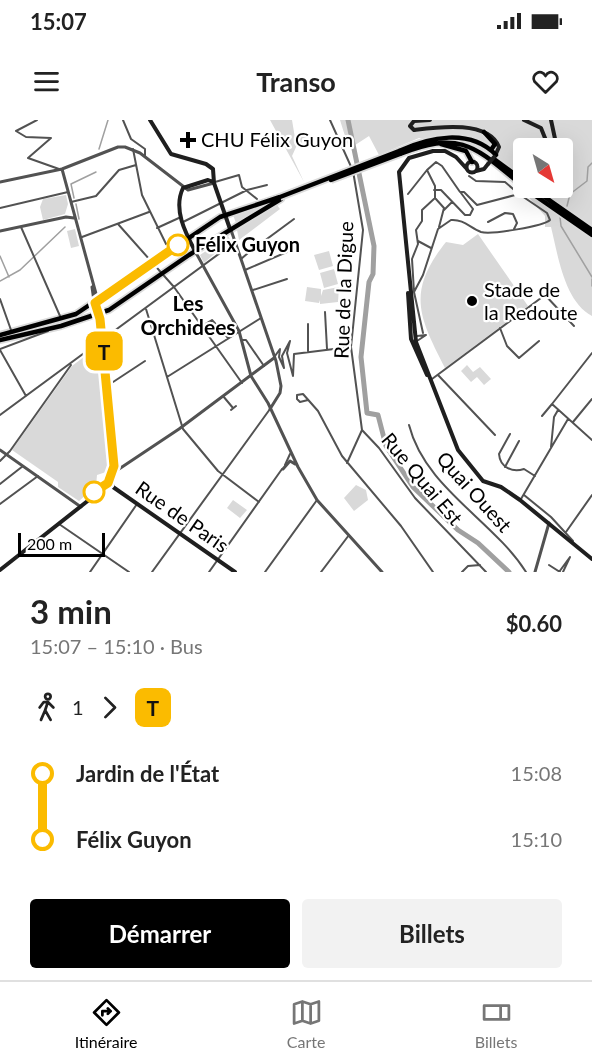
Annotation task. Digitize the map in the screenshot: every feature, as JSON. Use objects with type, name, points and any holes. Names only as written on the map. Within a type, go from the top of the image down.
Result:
[{"type":"main road","points":[[150,120],[171,154],[206,164],[213,169]]},
{"type":"main road","points":[[430,120],[412,122],[410,126],[414,130],[461,123],[484,132],[498,144],[495,156],[488,165],[470,173],[471,165]]},
{"type":"main road","points":[[524,120],[541,128],[545,138]]},
{"type":"main road","points":[[551,120],[555,138]]},
{"type":"main road","points":[[484,132],[495,144],[490,150]]},
{"type":"main road","points":[[400,153],[425,141],[445,137],[464,139],[490,150],[495,156]]},
{"type":"main road","points":[[0,335],[65,319],[96,302],[188,237],[225,215],[280,198],[430,141],[459,141],[484,152],[513,173]]},
{"type":"main road","points":[[400,153],[431,143],[457,143],[482,154],[513,178]]},
{"type":"main road","points":[[400,153],[441,144],[466,151],[476,171]]},
{"type":"main road","points":[[488,165],[471,165],[459,160],[452,153],[439,150],[409,158],[401,167],[399,178],[413,340],[463,458],[483,481],[501,488],[520,500],[572,544],[592,557]]},
{"type":"main road","points":[[208,180],[213,169]]},
{"type":"main road","points":[[213,169],[213,182],[230,229]]},
{"type":"main road","points":[[195,251],[182,220],[178,202],[183,188],[208,180],[213,182]]},
{"type":"main road","points":[[0,340],[99,315],[280,198]]},
{"type":"main road","points":[[540,198],[592,235]]},
{"type":"main road","points":[[546,198],[592,230]]},
{"type":"main road","name":"Rue de Paris","points":[[96,302],[103,340],[113,487]]},
{"type":"main road","points":[[0,570],[103,489],[112,475]]},
{"type":"main road","name":"Rue de Paris","points":[[103,489],[113,487],[235,572]]},
{"type":"street","points":[[37,120],[16,131],[26,137],[51,138],[28,158],[62,169]]},
{"type":"street","points":[[123,120],[131,139],[145,149],[145,157]]},
{"type":"street","name":"Rue de la Digue","points":[[330,120],[353,171],[363,226],[351,347],[362,430]]},
{"type":"street","points":[[0,182],[62,169],[118,147],[133,149],[183,188],[191,190],[239,175],[242,187],[256,199]]},
{"type":"street","points":[[133,149],[142,195],[169,251]]},
{"type":"street","points":[[408,194],[432,163],[438,162],[473,209],[472,214],[465,215],[441,190],[434,190]]},
{"type":"street","points":[[71,202],[96,196],[119,170],[136,165]]},
{"type":"street","points":[[62,169],[96,302]]},
{"type":"street","points":[[426,170],[435,186],[435,198],[444,210]]},
{"type":"street","points":[[469,176],[476,181],[505,182],[513,189]]},
{"type":"street","points":[[157,228],[182,220],[247,190],[267,185]]},
{"type":"street","points":[[0,208],[68,192]]},
{"type":"street","points":[[460,192],[479,206],[513,196]]},
{"type":"street","points":[[413,340],[425,337],[414,292],[411,258],[418,242],[416,230],[422,221],[421,212],[435,198]]},
{"type":"street","points":[[439,227],[456,219],[485,233],[542,225],[550,220],[547,213],[525,198]]},
{"type":"street","points":[[414,292],[423,275],[444,210],[452,202]]},
{"type":"street","points":[[81,237],[149,212]]},
{"type":"street","points":[[488,222],[508,212],[515,215],[517,223],[514,229]]},
{"type":"street","points":[[66,217],[72,213]]},
{"type":"street","points":[[0,231],[66,217],[75,218]]},
{"type":"street","points":[[252,250],[294,219]]},
{"type":"street","points":[[517,223],[523,227]]},
{"type":"street","points":[[118,224],[174,288],[242,383]]},
{"type":"street","points":[[21,227],[60,316]]},
{"type":"street","points":[[152,572],[282,390],[274,358],[230,229]]},
{"type":"street","points":[[0,415],[235,242]]},
{"type":"street","points":[[418,242],[431,248]]},
{"type":"street","points":[[245,270],[294,249]]},
{"type":"street","points":[[195,251],[239,331],[251,376],[271,407],[298,467],[317,500],[380,571]]},
{"type":"street","points":[[241,259],[249,253]]},
{"type":"street","points":[[252,290],[287,279]]},
{"type":"street","points":[[429,379],[438,375],[545,295],[574,326]]},
{"type":"street","points":[[0,299],[11,332]]},
{"type":"street","points":[[146,309],[182,427],[222,475],[259,502]]},
{"type":"street","points":[[325,312],[327,349]]},
{"type":"street","points":[[167,376],[261,318]]},
{"type":"street","points":[[202,326],[212,320],[228,338]]},
{"type":"street","points":[[308,324],[308,351]]},
{"type":"street","points":[[26,396],[0,349],[61,326]]},
{"type":"street","points":[[500,328],[507,346],[519,358],[539,341]]},
{"type":"street","points":[[242,340],[246,340],[264,366]]},
{"type":"street","points":[[112,475],[242,383],[274,358],[280,349],[279,357],[282,367],[285,367],[282,356],[290,341],[287,353],[292,376],[293,355],[308,351],[351,347]]},
{"type":"street","points":[[542,416],[592,353]]},
{"type":"street","points":[[107,386],[145,361]]},
{"type":"street","points":[[0,461],[7,455],[73,362]]},
{"type":"street","points":[[438,375],[495,435]]},
{"type":"street","points":[[223,396],[233,408]]},
{"type":"street","points":[[572,423],[592,399]]},
{"type":"street","points":[[308,400],[318,411],[338,451],[401,526],[433,572]]},
{"type":"street","points":[[552,404],[591,437]]},
{"type":"street","points":[[551,450],[554,417],[558,410]]},
{"type":"street","points":[[520,500],[568,419]]},
{"type":"street","name":"Quai Ouest","points":[[409,425],[437,477],[513,555],[526,572]]},
{"type":"street","points":[[347,462],[362,430]]},
{"type":"street","name":"Rue Quai Est","points":[[362,430],[379,448],[415,498],[486,572]]},
{"type":"street","points":[[510,434],[499,456],[506,466],[517,472],[526,470],[535,476]]},
{"type":"street","points":[[552,437],[558,438]]},
{"type":"street","points":[[506,466],[519,441]]},
{"type":"street","points":[[283,469],[290,457],[290,448]]},
{"type":"street","points":[[0,450],[81,507]]},
{"type":"street","points":[[209,572],[283,469],[290,461],[298,467]]},
{"type":"street","points":[[0,484],[23,466]]},
{"type":"street","points":[[0,504],[38,476]]},
{"type":"street","points":[[524,495],[573,540],[572,544]]},
{"type":"street","points":[[566,533],[592,495]]},
{"type":"street","points":[[265,572],[317,500]]},
{"type":"street","points":[[90,572],[137,504]]},
{"type":"street","points":[[535,572],[549,523]]},
{"type":"street","points":[[59,524],[129,572]]},
{"type":"street","points":[[321,572],[349,535]]},
{"type":"street","points":[[462,572],[468,566],[480,565]]},
{"type":"street","points":[[549,565],[561,572]]},
{"type":"street","points":[[0,570],[6,572]]},
{"type":"shaded area","points":[[270,120],[292,120],[295,138],[309,133],[311,139],[298,144],[295,140],[297,145],[292,156],[304,182]]},
{"type":"shaded area","points":[[340,120],[592,120],[592,316],[582,309],[569,289],[551,227],[545,227],[545,216],[529,198],[573,198],[573,138],[513,138],[513,181],[468,147],[419,138],[379,155],[369,136],[349,149]]},
{"type":"shaded area","points":[[66,195],[68,204],[65,214],[43,220],[40,207],[43,199]]},
{"type":"shaded area","points":[[277,205],[280,209],[239,240],[237,230]]},
{"type":"shaded area","points":[[260,207],[236,223],[233,215]]},
{"type":"shaded area","points":[[75,229],[79,246],[71,248],[67,231]]},
{"type":"shaded area","name":"Stade de la Redoute","points":[[478,234],[528,306],[445,368],[423,319],[421,290],[433,260],[446,242],[463,245]]},
{"type":"shaded area","points":[[228,236],[232,243],[220,249],[204,263],[200,255]]},
{"type":"shaded area","points":[[329,251],[333,266],[319,270],[314,255]]},
{"type":"shaded area","points":[[334,269],[338,284],[324,288],[320,273]]},
{"type":"shaded area","points":[[307,287],[321,289],[321,296],[323,290],[339,287],[338,302],[320,304],[320,300],[319,303],[305,301]]},
{"type":"shaded area","points":[[100,347],[112,468],[97,475],[96,486],[79,501],[58,487],[58,482],[12,450],[72,366]]},
{"type":"shaded area","points":[[467,365],[473,372],[480,367],[491,379],[484,385],[477,377],[471,382],[461,371]]},
{"type":"shaded area","points":[[356,485],[366,490],[368,500],[354,511],[344,498]]},
{"type":"shaded area","points":[[233,500],[247,510],[240,518],[227,508]]},
{"type":"waterway","points":[[99,149],[108,120]]},
{"type":"waterway","points":[[348,120],[374,246],[373,274],[369,282],[361,357],[367,413],[378,415],[386,446],[413,487],[458,530],[478,543],[509,572]]},
{"type":"waterway","points":[[567,206],[570,194],[587,181],[588,167],[592,163]]},
{"type":"waterway","points":[[74,198],[71,184],[96,172]]},
{"type":"waterway","points":[[76,204],[79,219]]},
{"type":"waterway","points":[[560,217],[561,226],[592,277]]},
{"type":"waterway","points":[[0,281],[20,270],[65,227]]},
{"type":"waterway","points":[[0,256],[9,277]]},
{"type":"waterway","points":[[592,279],[592,286]]},
{"type":"bus line","name":"T","points":[[94,492],[108,483],[114,466],[103,340],[95,303],[178,245]]},
{"type":"place","name":"CHU Félix Guyon","points":[[188,140]]},
{"type":"place","name":"Félix Guyon","points":[[178,245]]},
{"type":"place","name":"Stade de la Redoute","points":[[472,301]]},
{"type":"district","name":"Les Orchidees","points":[[188,316]]}]
